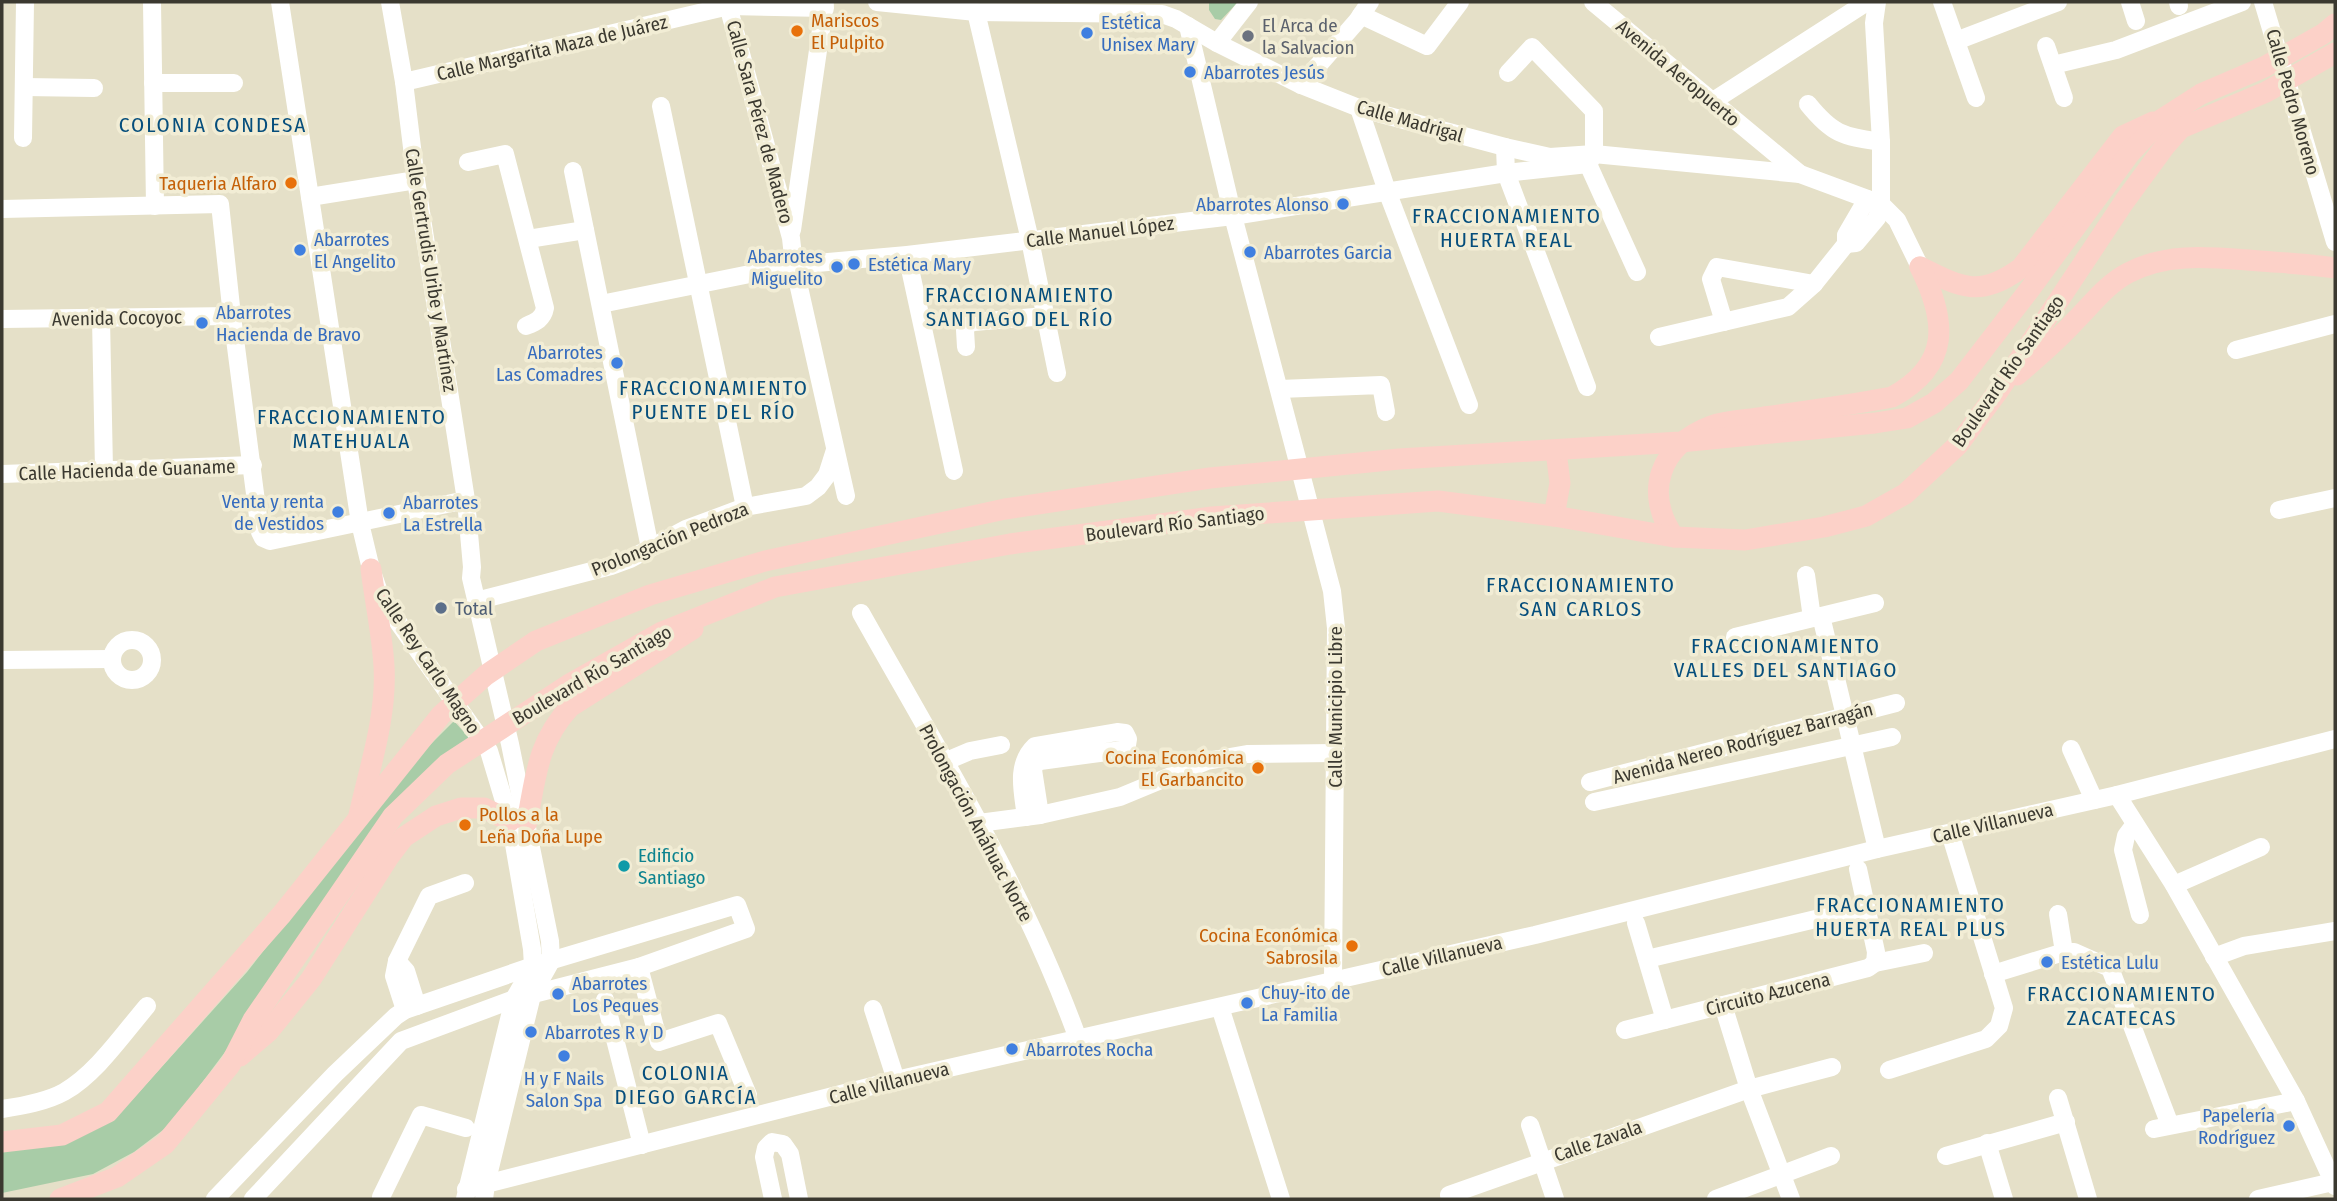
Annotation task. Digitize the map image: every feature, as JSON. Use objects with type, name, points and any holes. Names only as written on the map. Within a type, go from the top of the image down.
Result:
[{"type":"main road","name":"Boulevard Río Santiago","points":[[2,1142],[62,1135],[108,1112],[282,914],[441,715],[486,674],[536,641],[650,595],[765,561],[1005,509],[1210,478],[1399,459],[1680,442],[1875,424],[1907,418],[1934,403],[1959,382],[2130,153],[2161,119],[2201,94],[2264,67],[2323,34],[2335,24]]},
{"type":"main road","name":"Boulevard Río Santiago","points":[[60,1199],[117,1177],[165,1144],[230,1065],[253,1020],[393,816],[447,764],[568,685],[662,632],[788,584],[1010,544],[1212,517],[1438,501],[1553,516],[1674,537],[1745,540],[1824,527],[1866,516],[1905,494],[1958,445],[1999,390],[2124,202],[2181,128],[2266,92],[2335,53]]},
{"type":"main road","points":[[1920,267],[1955,285],[1974,289],[2005,280],[2021,268],[2123,136],[2161,119]]},
{"type":"main road","points":[[1999,390],[2046,350],[2102,292],[2127,274],[2152,264],[2177,258],[2216,257],[2307,263],[2335,268]]},
{"type":"main road","points":[[1674,537],[1665,524],[1658,483],[1664,463],[1680,442],[1712,425],[1892,397],[1913,385],[1927,369],[1939,343],[1939,320],[1934,296],[1920,267]]},
{"type":"main road","points":[[1553,516],[1560,483],[1556,450]]},
{"type":"main road","points":[[357,821],[379,733],[384,698],[384,666],[371,569]]},
{"type":"main road","points":[[230,1065],[269,1031],[310,979],[404,837],[436,816],[461,808],[484,808],[518,821],[544,742],[570,707],[729,605]]},
{"type":"street","points":[[23,138],[25,2]]},
{"type":"street","points":[[152,2],[155,206]]},
{"type":"street","name":"Calle Rey Carlo Magno","points":[[280,2],[360,523],[371,569],[381,597],[417,652],[489,751],[518,821]]},
{"type":"street","name":"Calle Gertrudis Uribe y Martínez","points":[[390,2],[466,500],[471,578],[510,744],[518,821]]},
{"type":"street","name":"Calle Madrigal","points":[[877,2],[936,5],[976,12],[1055,8],[1161,8],[1217,43],[1301,85],[1359,107],[1505,147],[1550,158],[1744,168],[1800,174],[1874,201]]},
{"type":"street","points":[[1217,43],[1250,2]]},
{"type":"street","points":[[1301,85],[1366,8],[1427,46],[1459,2]]},
{"type":"street","name":"Avenida Aeropuerto","points":[[1593,2],[1800,174]]},
{"type":"street","points":[[1713,101],[1867,2]]},
{"type":"street","points":[[1659,337],[1788,307],[1814,284],[1846,244],[1846,235],[1874,201],[1881,142],[1874,23],[1877,2]]},
{"type":"street","points":[[1942,2],[1976,98]]},
{"type":"street","points":[[1956,41],[2059,2]]},
{"type":"street","points":[[2130,2],[2137,21]]},
{"type":"street","points":[[2053,65],[2116,50],[2242,2]]},
{"type":"street","name":"Calle Pedro Moreno","points":[[2263,2],[2298,126],[2335,242]]},
{"type":"street","name":"Calle Margarita Maza de Juárez","points":[[404,82],[728,4],[825,5]]},
{"type":"street","name":"Calle Sara Pérez de Madero","points":[[728,4],[791,238],[794,265],[836,447]]},
{"type":"street","points":[[791,238],[825,5]]},
{"type":"street","points":[[976,12],[1030,240],[1057,373]]},
{"type":"street","name":"Calle Municipio Libre","points":[[1188,26],[1233,216],[1321,540],[1332,591],[1336,628],[1333,980]]},
{"type":"street","points":[[2046,46],[2064,98]]},
{"type":"street","points":[[1508,73],[1532,47],[1594,111],[1591,159],[1637,272]]},
{"type":"street","points":[[153,83],[234,83]]},
{"type":"street","points":[[24,87],[94,88]]},
{"type":"street","points":[[1808,104],[1828,126],[1846,136],[1881,142]]},
{"type":"street","points":[[661,106],[745,507]]},
{"type":"street","points":[[1359,107],[1387,191],[1469,405]]},
{"type":"street","points":[[1744,168],[1763,144]]},
{"type":"street","points":[[1505,147],[1506,173],[1587,387]]},
{"type":"street","points":[[468,162],[505,154],[545,308],[544,315],[537,322],[526,326]]},
{"type":"street","name":"Calle Manuel López","points":[[601,303],[794,265],[907,256],[1233,216],[1591,159]]},
{"type":"street","points":[[573,171],[650,548]]},
{"type":"street","points":[[310,197],[416,180]]},
{"type":"street","points":[[1874,201],[1897,220],[1920,267]]},
{"type":"street","points":[[2,209],[220,204],[232,316],[260,532],[263,538],[270,541],[466,500]]},
{"type":"street","points":[[528,239],[585,230]]},
{"type":"street","points":[[907,256],[954,471]]},
{"type":"street","points":[[1724,322],[1711,279],[1717,267],[1814,284]]},
{"type":"street","name":"Avenida Cocoyoc","points":[[2,318],[232,316]]},
{"type":"street","points":[[966,347],[967,324],[1046,316]]},
{"type":"street","points":[[100,318],[104,470]]},
{"type":"street","points":[[2236,350],[2335,324]]},
{"type":"street","points":[[1280,388],[1381,385],[1386,412]]},
{"type":"street","points":[[836,447],[846,496]]},
{"type":"street","name":"Prolongación Pedroza","points":[[476,601],[611,566],[630,559],[686,529],[745,507],[806,496],[818,488],[827,475],[836,447]]},
{"type":"street","name":"Calle Hacienda de Guaname","points":[[2,474],[253,465]]},
{"type":"street","points":[[2279,510],[2335,498]]},
{"type":"street","points":[[1806,575],[1845,716],[1877,849]]},
{"type":"street","points":[[1735,637],[1875,603]]},
{"type":"street","name":"Prolongación Anáhuac Norte","points":[[861,613],[979,823],[1049,964],[1078,1039]]},
{"type":"street","points":[[2,660],[111,659]]},
{"type":"street","name":"Avenida Nereo Rodríguez Barragán","points":[[1590,782],[1896,703]]},
{"type":"street","name":"Avenida Nereo Rodríguez Barragán","points":[[1594,802],[1892,737]]},
{"type":"street","name":"Calle Villanueva","points":[[466,1194],[485,1192],[642,1145],[896,1080],[1535,935],[1877,849],[2116,795],[2335,739]]},
{"type":"street","points":[[944,762],[970,751],[1002,746]]},
{"type":"street","points":[[2071,749],[2094,800]]},
{"type":"street","points":[[979,823],[1033,816],[1120,797],[1207,761],[1247,754],[1335,753]]},
{"type":"street","points":[[1702,754],[1708,777]]},
{"type":"street","points":[[1031,759],[1021,772],[1033,816]]},
{"type":"street","points":[[2116,795],[2174,885],[2297,1101],[2334,1184],[2258,1199]]},
{"type":"street","points":[[485,1192],[532,995],[551,961],[550,941],[518,821]]},
{"type":"street","points":[[466,1194],[514,999],[533,966],[518,821]]},
{"type":"street","points":[[2135,824],[2126,836],[2123,850],[2140,915]]},
{"type":"street","points":[[1889,1070],[1986,1039],[1999,1026],[2004,1008],[1950,833]]},
{"type":"street","points":[[2174,885],[2261,847]]},
{"type":"street","points":[[1858,869],[1876,952],[1875,963]]},
{"type":"street","points":[[411,1008],[406,971],[397,961],[429,896],[465,883]]},
{"type":"street","points":[[215,1199],[335,1074],[396,1016],[411,1008],[533,966],[737,905],[746,929],[639,967],[514,999],[401,1041],[253,1199]]},
{"type":"street","points":[[1647,959],[1866,907]]},
{"type":"street","points":[[2058,914],[2064,952]]},
{"type":"street","points":[[1636,923],[1665,1020]]},
{"type":"street","points":[[2214,957],[2244,946],[2335,930]]},
{"type":"street","points":[[1993,974],[2064,952],[2074,952],[2110,968],[2162,1127],[2297,1101]]},
{"type":"street","name":"Circuito Azucena","points":[[1625,1030],[1868,968],[1875,963],[1924,953]]},
{"type":"street","points":[[639,967],[659,1042],[718,1023],[748,1095]]},
{"type":"street","points":[[605,1000],[642,1145]]},
{"type":"street","points":[[1723,1005],[1749,1089],[1791,1199]]},
{"type":"street","points":[[2,1109],[26,1105],[63,1093],[86,1076],[147,1006]]},
{"type":"street","points":[[1220,1007],[1281,1199]]},
{"type":"street","points":[[873,1009],[896,1080]]},
{"type":"street","name":"Calle Zavala","points":[[1449,1195],[1749,1089],[1832,1067]]},
{"type":"street","points":[[2058,1098],[2088,1199]]},
{"type":"street","points":[[376,1199],[421,1115],[466,1128]]},
{"type":"street","points":[[1946,1156],[2066,1122]]},
{"type":"street","points":[[1530,1125],[1555,1199]]},
{"type":"street","points":[[774,1199],[764,1157],[766,1148],[772,1142],[783,1144],[790,1154],[799,1199]]},
{"type":"street","points":[[1987,1143],[2004,1199]]},
{"type":"street","points":[[1716,1199],[1831,1156]]},
{"type":"street","points":[[252,1160],[273,1179]]},
{"type":"green space","points":[[1209,2],[1238,2],[1221,20],[1215,19],[1209,10]]},
{"type":"green space","points":[[454,721],[470,739],[416,785],[273,988],[171,1124],[134,1152],[93,1174],[2,1193],[2,1150],[71,1141],[133,1099],[247,972],[402,773]]},
{"type":"place","name":"Mariscos El Pulpito","points":[[797,31]]},
{"type":"place","name":"Estética Unisex Mary","points":[[1087,33]]},
{"type":"place","name":"El Arca de la Salvacion","points":[[1248,36]]},
{"type":"place","name":"Abarrotes Jesús","points":[[1190,72]]},
{"type":"place","name":"Taqueria Alfaro","points":[[291,183]]},
{"type":"place","name":"Abarrotes Alonso","points":[[1343,204]]},
{"type":"place","name":"Abarrotes El Angelito","points":[[300,250]]},
{"type":"place","name":"Abarrotes Garcia","points":[[1250,252]]},
{"type":"place","name":"Estética Mary","points":[[854,264]]},
{"type":"place","name":"Abarrotes Miguelito","points":[[837,267]]},
{"type":"place","name":"Abarrotes Hacienda de Bravo","points":[[202,323]]},
{"type":"place","name":"Abarrotes Las Comadres","points":[[617,363]]},
{"type":"place","name":"Venta y renta de Vestidos","points":[[338,512]]},
{"type":"place","name":"Abarrotes La Estrella","points":[[389,513]]},
{"type":"place","name":"Total","points":[[441,608]]},
{"type":"place","name":"Cocina Económica El Garbancito","points":[[1258,768]]},
{"type":"place","name":"Pollos a la Leña Doña Lupe","points":[[465,825]]},
{"type":"place","name":"Edificio Santiago","points":[[624,866]]},
{"type":"place","name":"Cocina Económica Sabrosila","points":[[1352,946]]},
{"type":"place","name":"Estética Lulu","points":[[2047,962]]},
{"type":"place","name":"Abarrotes Los Peques","points":[[558,994]]},
{"type":"place","name":"Chuy-ito de La Familia","points":[[1247,1003]]},
{"type":"place","name":"Abarrotes R y D","points":[[531,1032]]},
{"type":"place","name":"Abarrotes Rocha","points":[[1012,1049]]},
{"type":"place","name":"H y F Nails Salon Spa","points":[[564,1056]]},
{"type":"place","name":"Papelería Rodríguez","points":[[2289,1126]]},
{"type":"district","name":"COLONIA CONDESA","points":[[213,125]]},
{"type":"district","name":"FRACCIONAMIENTO HUERTA REAL","points":[[1507,228]]},
{"type":"district","name":"FRACCIONAMIENTO SANTIAGO DEL RÍO","points":[[1020,307]]},
{"type":"district","name":"FRACCIONAMIENTO PUENTE DEL RÍO","points":[[714,400]]},
{"type":"district","name":"FRACCIONAMIENTO MATEHUALA","points":[[352,429]]},
{"type":"district","name":"FRACCIONAMIENTO SAN CARLOS","points":[[1581,597]]},
{"type":"district","name":"FRACCIONAMIENTO VALLES DEL SANTIAGO","points":[[1786,658]]},
{"type":"district","name":"FRACCIONAMIENTO HUERTA REAL PLUS","points":[[1911,917]]},
{"type":"district","name":"FRACCIONAMIENTO ZACATECAS","points":[[2122,1006]]},
{"type":"district","name":"COLONIA DIEGO GARCÍA","points":[[686,1085]]}]
